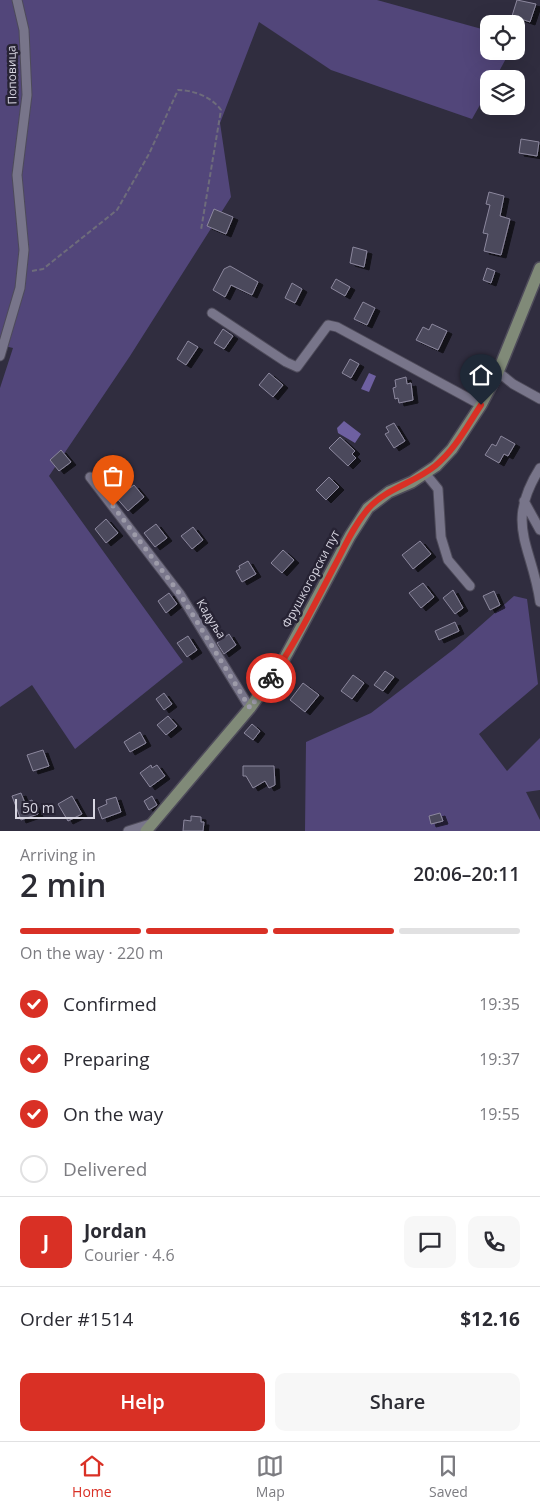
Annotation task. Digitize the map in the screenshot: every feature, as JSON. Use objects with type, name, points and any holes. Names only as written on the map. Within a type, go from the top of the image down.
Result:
[{"type":"street","name":"Поповица","points":[[0,356],[20,288],[24,250],[17,175],[28,95],[24,30],[17,0]]},
{"type":"street","name":"Фрушкогорски пут","points":[[148,828],[250,708],[282,663],[350,536],[368,508],[389,492],[412,482],[425,473],[452,449],[481,405],[498,372],[540,268]]},
{"type":"street","points":[[212,312],[286,362],[298,366],[328,325],[337,327],[481,405]]},
{"type":"street","points":[[498,372],[513,384],[540,399]]},
{"type":"street","points":[[540,468],[523,500],[522,519],[524,544],[540,602]]},
{"type":"street","points":[[425,473],[438,489],[441,537],[448,560],[470,586]]},
{"type":"street","name":"Кадуља","points":[[90,477],[180,594],[250,708]]},
{"type":"street","points":[[523,500],[540,530]]},
{"type":"street","points":[[128,831],[148,828]]},
{"type":"path","points":[[23,267],[32,271],[43,269],[118,210],[149,154],[178,90],[190,90],[217,104],[221,110],[201,230]]},
{"type":"shaded area","points":[[0,0],[377,0],[480,29],[480,60],[505,60],[500,70],[480,70],[480,105],[472,119],[331,70],[259,22],[220,123],[231,197],[130,356],[49,476],[183,662],[75,749],[32,685],[0,707],[0,388],[13,348],[0,345]]},
{"type":"shaded area","points":[[369,373],[376,376],[369,392],[361,389]]},
{"type":"shaded area","points":[[344,421],[361,434],[355,443],[338,433],[337,428]]},
{"type":"shaded area","points":[[514,596],[527,599],[538,684],[479,734],[507,771],[540,738],[540,790],[526,792],[540,820],[540,831],[305,831],[306,742],[371,713],[454,649]]},
{"type":"building","points":[[517,0],[536,4],[530,22],[525,20],[525,15],[512,15]]},
{"type":"building","points":[[521,139],[539,142],[537,156],[519,153]]},
{"type":"building","points":[[489,192],[504,196],[500,216],[510,219],[501,255],[484,251],[488,234],[483,233],[490,205],[486,204]]},
{"type":"building","points":[[214,209],[233,217],[226,234],[207,226]]},
{"type":"building","points":[[353,247],[367,251],[364,267],[350,263]]},
{"type":"building","points":[[230,266],[258,282],[252,295],[231,285],[225,297],[213,290],[224,269]]},
{"type":"building","points":[[487,268],[495,271],[491,283],[483,280]]},
{"type":"building","points":[[336,279],[350,287],[345,296],[331,288]]},
{"type":"building","points":[[292,283],[302,289],[295,303],[285,298]]},
{"type":"building","points":[[363,302],[375,308],[367,325],[354,319]]},
{"type":"building","points":[[432,324],[447,331],[438,350],[416,340],[423,327],[429,330]]},
{"type":"building","points":[[223,329],[233,336],[224,349],[214,343]]},
{"type":"building","points":[[188,341],[198,347],[186,365],[177,359]]},
{"type":"building","points":[[350,359],[359,364],[351,378],[342,373]]},
{"type":"building","points":[[476,360],[485,365],[477,378],[468,374]]},
{"type":"building","points":[[269,373],[283,385],[273,397],[259,385]]},
{"type":"building","points":[[406,377],[407,384],[411,383],[413,400],[399,403],[398,398],[395,399],[393,388],[396,387],[395,380]]},
{"type":"building","points":[[394,423],[405,441],[394,448],[385,434],[389,432],[386,427]]},
{"type":"building","points":[[501,436],[515,444],[508,456],[504,454],[499,463],[485,455],[492,444],[496,446]]},
{"type":"building","points":[[340,437],[355,451],[352,454],[356,458],[348,466],[329,448]]},
{"type":"building","points":[[61,450],[71,462],[59,471],[50,460]]},
{"type":"building","points":[[120,476],[130,488],[134,485],[144,497],[128,511],[107,487]]},
{"type":"building","points":[[329,477],[339,487],[326,500],[316,490]]},
{"type":"building","points":[[106,519],[118,533],[106,543],[95,529]]},
{"type":"building","points":[[156,524],[167,538],[155,547],[144,533]]},
{"type":"building","points":[[193,527],[203,540],[192,549],[181,536]]},
{"type":"building","points":[[420,541],[431,554],[413,569],[402,555]]},
{"type":"building","points":[[283,550],[294,560],[282,573],[271,563]]},
{"type":"building","points":[[248,561],[256,574],[242,582],[236,571],[240,569],[239,566]]},
{"type":"building","points":[[423,583],[434,597],[421,608],[409,593]]},
{"type":"building","points":[[453,590],[463,608],[455,614],[443,598]]},
{"type":"building","points":[[494,591],[500,605],[490,610],[483,596]]},
{"type":"building","points":[[169,593],[177,604],[166,613],[158,601]]},
{"type":"building","points":[[455,622],[459,631],[439,640],[435,631]]},
{"type":"building","points":[[229,634],[236,645],[224,654],[217,643]]},
{"type":"building","points":[[188,636],[197,650],[187,657],[177,643]]},
{"type":"building","points":[[259,659],[266,668],[257,676],[250,667]]},
{"type":"building","points":[[385,671],[394,677],[383,691],[374,685]]},
{"type":"building","points":[[353,675],[364,683],[352,699],[341,691]]},
{"type":"building","points":[[303,683],[319,695],[305,712],[290,700]]},
{"type":"building","points":[[164,693],[172,704],[164,710],[156,699]]},
{"type":"building","points":[[168,716],[177,726],[166,735],[157,725]]},
{"type":"building","points":[[252,724],[260,731],[253,740],[244,733]]},
{"type":"building","points":[[140,732],[146,743],[130,752],[124,742]]},
{"type":"building","points":[[43,750],[49,766],[33,771],[27,755]]},
{"type":"building","points":[[151,765],[152,768],[157,765],[165,776],[150,787],[140,773]]},
{"type":"building","points":[[243,766],[274,766],[275,785],[269,788],[265,781],[253,788],[246,776],[243,776]]},
{"type":"building","points":[[21,793],[25,803],[32,800],[38,814],[21,820],[12,796]]},
{"type":"building","points":[[72,796],[82,814],[68,821],[58,804]]},
{"type":"building","points":[[152,796],[157,805],[149,810],[144,801]]},
{"type":"building","points":[[116,797],[121,812],[102,819],[98,808],[107,804],[106,800]]},
{"type":"building","points":[[440,813],[443,821],[431,824],[429,816]]},
{"type":"building","points":[[191,816],[201,817],[201,822],[204,822],[203,831],[183,831],[184,820],[191,821]]},
{"type":"way so far","points":[[113,506],[180,594],[250,708],[271,678]]},
{"type":"route","points":[[271,678],[282,663],[350,536],[368,508],[389,492],[412,482],[436,466],[452,449],[481,405]]}]
